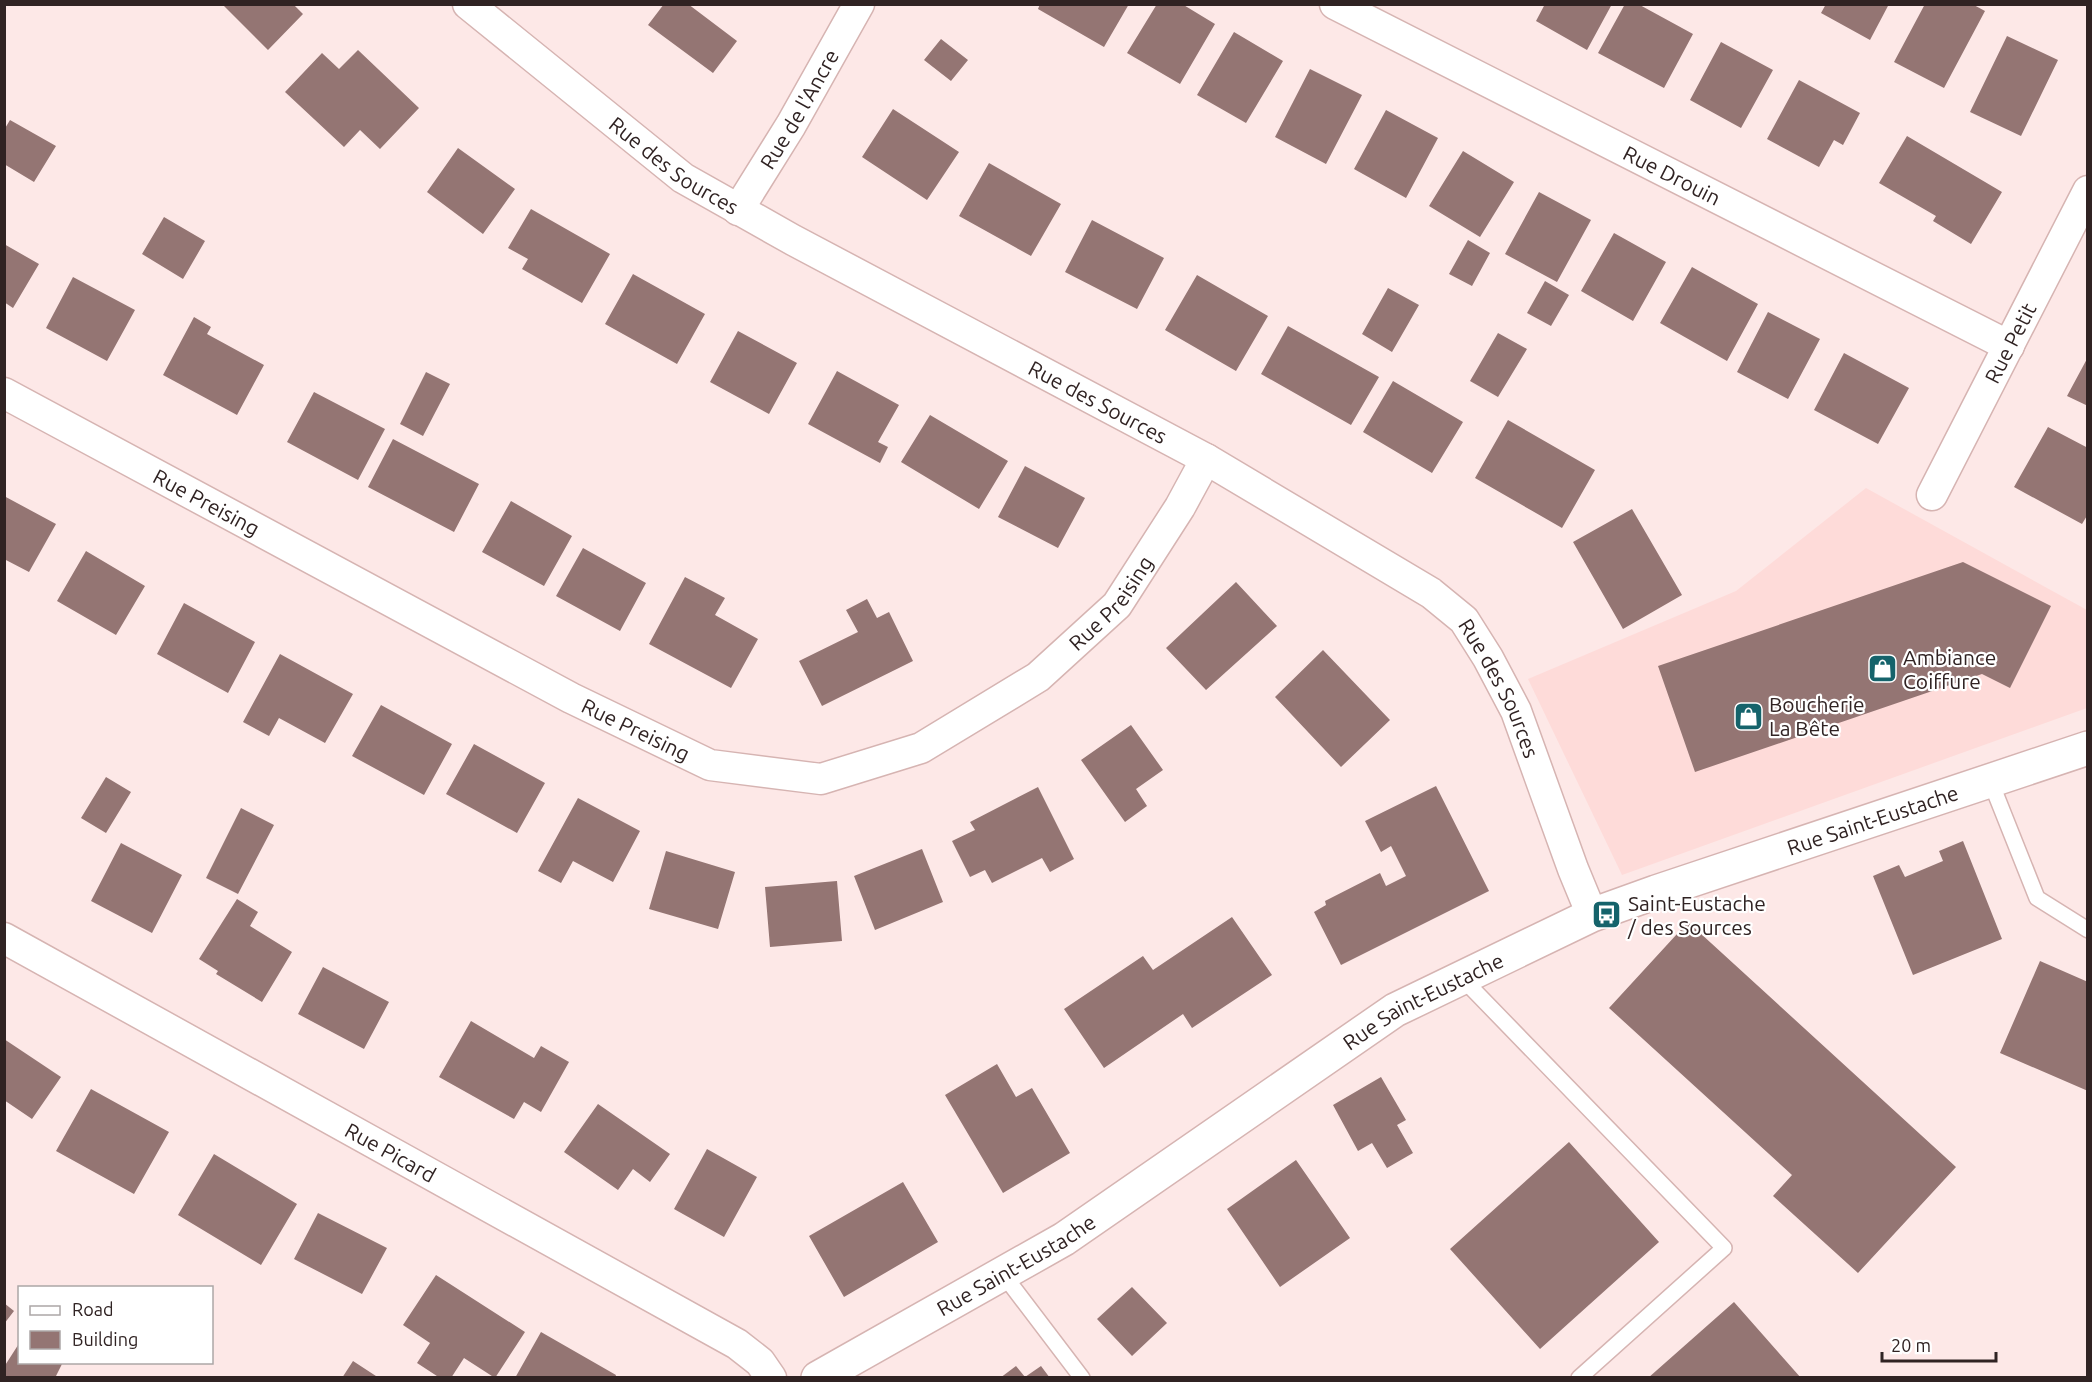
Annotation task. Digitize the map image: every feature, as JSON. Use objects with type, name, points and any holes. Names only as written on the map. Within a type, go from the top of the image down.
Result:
[{"type":"street","name":"Rue des Sources","points":[[468,4],[683,178],[738,210],[1206,459],[1431,592],[1464,620],[1488,658],[1516,711],[1592,915]]},
{"type":"street","name":"Rue de l'Ancre","points":[[738,210],[859,4]]},
{"type":"street","name":"Rue Drouin","points":[[1335,4],[2009,346]]},
{"type":"street","name":"Rue Petit","points":[[1932,495],[2088,191]]},
{"type":"street","name":"Rue Preising","points":[[4,393],[571,698],[710,765],[821,779],[921,748],[1038,677],[1117,605],[1180,507],[1206,459]]},
{"type":"street","name":"Rue Saint-Eustache","points":[[818,1377],[1064,1239],[1395,1010],[1461,977],[1592,915],[2088,748]]},
{"type":"street","name":"Rue Picard","points":[[4,938],[737,1344],[760,1362],[771,1377]]},
{"type":"lane","points":[[1990,780],[2037,898],[2088,930]]},
{"type":"lane","points":[[1461,977],[1724,1248],[1579,1377]]},
{"type":"lane","points":[[1003,1274],[1082,1377]]},
{"type":"shaded area","points":[[1866,488],[2087,610],[2087,708],[1622,875],[1528,679],[1736,591]]},
{"type":"building","points":[[222,4],[293,4],[303,14],[268,50]]},
{"type":"building","points":[[664,4],[688,4],[737,41],[713,73],[648,25]]},
{"type":"building","points":[[1040,4],[1129,4],[1104,47],[1038,9]]},
{"type":"building","points":[[1157,4],[1182,4],[1215,24],[1180,84],[1127,53]]},
{"type":"building","points":[[1545,4],[1612,4],[1587,50],[1536,21]]},
{"type":"building","points":[[1625,4],[1638,4],[1693,34],[1664,88],[1598,53]]},
{"type":"building","points":[[1826,4],[1889,4],[1870,40],[1821,13]]},
{"type":"building","points":[[1925,4],[1972,4],[1985,11],[1944,88],[1894,62]]},
{"type":"building","points":[[1234,32],[1283,61],[1246,123],[1197,95]]},
{"type":"building","points":[[2007,36],[2058,60],[2021,136],[1970,112]]},
{"type":"building","points":[[941,39],[968,60],[951,81],[924,60]]},
{"type":"building","points":[[1721,42],[1773,70],[1741,128],[1690,100]]},
{"type":"building","points":[[358,50],[419,108],[380,149],[360,130],[344,147],[285,92],[322,53],[339,69]]},
{"type":"building","points":[[1310,69],[1362,95],[1326,164],[1275,137]]},
{"type":"building","points":[[1799,80],[1860,113],[1843,145],[1834,140],[1819,167],[1767,139]]},
{"type":"building","points":[[893,109],[959,152],[927,200],[862,157]]},
{"type":"building","points":[[1386,110],[1438,138],[1406,198],[1354,169]]},
{"type":"building","points":[[10,120],[56,146],[34,182],[4,164],[4,130]]},
{"type":"building","points":[[1907,136],[2002,192],[1971,244],[1933,221],[1936,216],[1879,183]]},
{"type":"building","points":[[458,148],[515,189],[483,234],[427,192]]},
{"type":"building","points":[[1463,151],[1514,182],[1480,237],[1429,206]]},
{"type":"building","points":[[989,163],[1061,204],[1031,256],[959,216]]},
{"type":"building","points":[[1539,192],[1591,220],[1557,282],[1505,254]]},
{"type":"building","points":[[531,209],[610,254],[582,303],[522,269],[528,259],[508,248]]},
{"type":"building","points":[[164,217],[205,241],[183,279],[142,254]]},
{"type":"building","points":[[1092,220],[1164,258],[1137,309],[1065,272]]},
{"type":"building","points":[[1614,233],[1666,262],[1633,321],[1581,291]]},
{"type":"building","points":[[1468,240],[1490,253],[1472,286],[1449,274]]},
{"type":"building","points":[[4,244],[39,264],[13,308],[4,302]]},
{"type":"building","points":[[1692,267],[1758,304],[1727,361],[1660,323]]},
{"type":"building","points":[[633,274],[705,314],[677,364],[605,324]]},
{"type":"building","points":[[1197,275],[1268,316],[1236,371],[1165,330]]},
{"type":"building","points":[[73,277],[135,310],[107,361],[46,328]]},
{"type":"building","points":[[1545,281],[1569,295],[1551,326],[1527,313]]},
{"type":"building","points":[[1388,288],[1419,305],[1392,352],[1362,334]]},
{"type":"building","points":[[1768,312],[1820,339],[1788,399],[1737,372]]},
{"type":"building","points":[[194,317],[211,327],[207,334],[264,365],[237,415],[163,375]]},
{"type":"building","points":[[1288,326],[1379,377],[1351,425],[1261,374]]},
{"type":"building","points":[[738,331],[797,363],[769,414],[710,382]]},
{"type":"building","points":[[1498,333],[1527,349],[1498,397],[1470,381]]},
{"type":"building","points":[[1844,353],[1909,388],[1878,444],[1814,410]]},
{"type":"building","points":[[2088,357],[2088,406],[2067,396]]},
{"type":"building","points":[[837,371],[899,405],[878,442],[888,447],[880,463],[808,424]]},
{"type":"building","points":[[426,372],[450,384],[423,436],[400,424]]},
{"type":"building","points":[[1393,381],[1463,422],[1432,473],[1363,432]]},
{"type":"building","points":[[314,392],[385,429],[358,480],[287,442]]},
{"type":"building","points":[[930,415],[1008,461],[979,509],[901,462]]},
{"type":"building","points":[[1508,420],[1595,470],[1562,528],[1475,478]]},
{"type":"building","points":[[2048,427],[2088,448],[2088,514],[2082,524],[2014,487]]},
{"type":"building","points":[[393,439],[479,484],[454,532],[368,487]]},
{"type":"building","points":[[1025,466],[1085,498],[1058,548],[998,517]]},
{"type":"building","points":[[4,496],[56,524],[29,572],[4,559]]},
{"type":"building","points":[[511,501],[572,536],[544,586],[482,552]]},
{"type":"building","points":[[1632,509],[1682,595],[1623,629],[1573,542]]},
{"type":"building","points":[[583,548],[646,583],[620,631],[556,596]]},
{"type":"building","points":[[86,551],[145,586],[116,635],[57,601]]},
{"type":"building","points":[[1963,562],[2051,606],[2010,688],[1982,674],[1695,772],[1658,666]]},
{"type":"building","points":[[685,577],[725,598],[715,615],[758,639],[731,688],[649,644]]},
{"type":"building","points":[[1236,582],[1277,626],[1206,690],[1166,648]]},
{"type":"building","points":[[867,599],[877,618],[889,612],[913,661],[822,706],[799,661],[858,632],[846,610]]},
{"type":"building","points":[[184,603],[255,642],[228,693],[157,654]]},
{"type":"building","points":[[1323,650],[1390,720],[1341,767],[1275,697]]},
{"type":"building","points":[[280,654],[353,694],[325,743],[279,718],[269,736],[243,722]]},
{"type":"building","points":[[381,705],[452,744],[424,795],[352,756]]},
{"type":"building","points":[[1131,725],[1163,770],[1136,789],[1147,806],[1125,822],[1081,760]]},
{"type":"building","points":[[474,744],[545,783],[517,833],[446,794]]},
{"type":"building","points":[[106,777],[131,792],[106,833],[81,818]]},
{"type":"building","points":[[1436,786],[1489,891],[1341,965],[1314,912],[1326,905],[1325,901],[1380,873],[1386,886],[1406,876],[1391,846],[1381,852],[1365,821]]},
{"type":"building","points":[[1038,787],[1074,859],[1050,872],[1042,858],[992,883],[985,870],[970,877],[952,841],[975,830],[970,822]]},
{"type":"building","points":[[578,798],[640,831],[613,882],[573,861],[561,883],[538,871]]},
{"type":"building","points":[[241,808],[274,825],[238,894],[206,878]]},
{"type":"building","points":[[1963,841],[2002,939],[1913,975],[1873,876],[1899,865],[1905,877],[1943,861],[1939,851]]},
{"type":"building","points":[[121,843],[182,875],[152,933],[91,901]]},
{"type":"building","points":[[922,849],[943,902],[875,930],[854,876]]},
{"type":"building","points":[[666,851],[735,872],[718,929],[649,909]]},
{"type":"building","points":[[837,881],[842,941],[770,947],[765,887]]},
{"type":"building","points":[[237,899],[258,912],[250,926],[292,952],[262,1002],[216,974],[218,971],[199,959]]},
{"type":"building","points":[[1232,917],[1272,975],[1192,1028],[1183,1014],[1104,1068],[1064,1009],[1143,956],[1153,970]]},
{"type":"building","points":[[1688,922],[1956,1167],[1858,1273],[1773,1196],[1792,1175],[1609,1008]]},
{"type":"building","points":[[2040,961],[2088,982],[2088,1091],[2000,1053]]},
{"type":"building","points":[[323,967],[389,1002],[364,1049],[298,1014]]},
{"type":"building","points":[[471,1021],[534,1058],[541,1046],[569,1062],[541,1112],[524,1102],[514,1119],[439,1077]]},
{"type":"building","points":[[4,1039],[61,1077],[32,1119],[4,1100]]},
{"type":"building","points":[[997,1064],[1016,1097],[1032,1088],[1070,1153],[1003,1193],[945,1095]]},
{"type":"building","points":[[1381,1077],[1406,1120],[1397,1125],[1413,1153],[1387,1168],[1372,1143],[1358,1151],[1333,1105]]},
{"type":"building","points":[[91,1089],[169,1132],[134,1194],[56,1151]]},
{"type":"building","points":[[598,1104],[670,1154],[650,1182],[633,1169],[618,1190],[564,1152]]},
{"type":"building","points":[[1569,1142],[1659,1242],[1540,1349],[1450,1249]]},
{"type":"building","points":[[707,1149],[757,1177],[724,1237],[674,1209]]},
{"type":"building","points":[[214,1154],[297,1204],[261,1265],[178,1215]]},
{"type":"building","points":[[1296,1160],[1350,1238],[1280,1287],[1227,1209]]},
{"type":"building","points":[[903,1182],[938,1242],[844,1297],[809,1236]]},
{"type":"building","points":[[318,1213],[387,1248],[362,1294],[294,1259]]},
{"type":"building","points":[[436,1275],[525,1332],[495,1378],[464,1358],[451,1378],[440,1378],[417,1363],[430,1343],[403,1325]]},
{"type":"building","points":[[1132,1287],[1167,1323],[1132,1356],[1097,1319]]},
{"type":"building","points":[[1734,1302],[1801,1378],[1648,1378]]},
{"type":"building","points":[[4,1303],[14,1311],[4,1324]]},
{"type":"building","points":[[541,1332],[616,1375],[615,1378],[515,1378]]},
{"type":"building","points":[[18,1345],[18,1364],[62,1364],[55,1378],[4,1378],[4,1367]]},
{"type":"building","points":[[353,1361],[379,1378],[342,1378]]},
{"type":"building","points":[[1016,1366],[1025,1377],[1041,1366],[1050,1378],[1000,1378]]},
{"type":"place","name":"Ambiance Coiffure","points":[[1882,669]]},
{"type":"place","name":"Boucherie La Bête","points":[[1748,716]]},
{"type":"place","name":"Saint-Eustache / des Sources","points":[[1607,915]]}]
